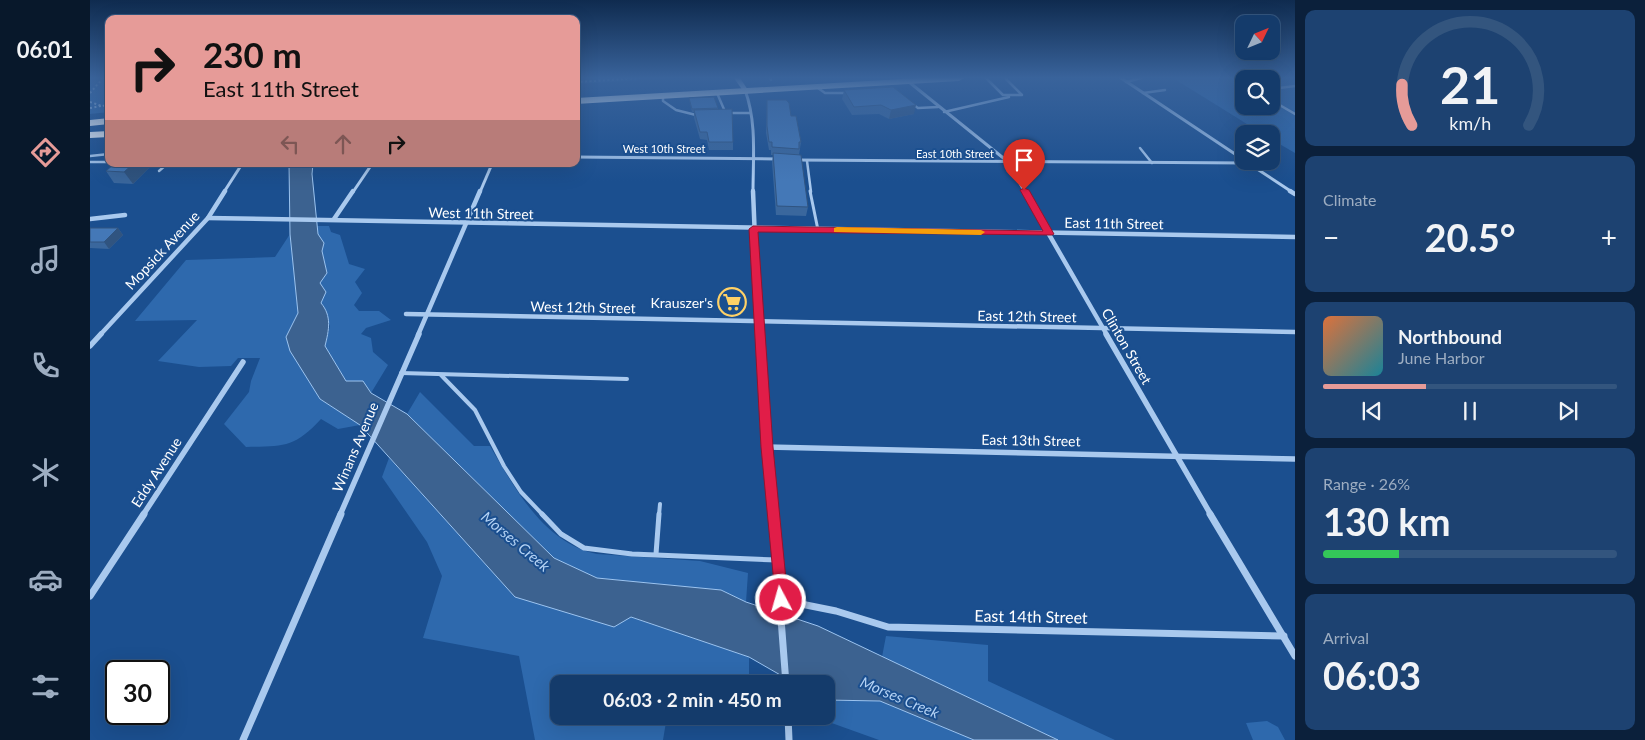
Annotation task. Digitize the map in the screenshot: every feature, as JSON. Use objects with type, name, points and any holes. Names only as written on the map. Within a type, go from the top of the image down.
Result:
[{"type":"highway","points":[[90,122],[105,121]]},
{"type":"highway","points":[[90,135],[105,134]]},
{"type":"street","points":[[750,113],[753,229],[767,447],[785,675]]},
{"type":"street","name":"Clinton Street","points":[[945,113],[1008,162],[1176,456],[1295,656]]},
{"type":"street","points":[[1172,113],[1235,155]]},
{"type":"street","name":"West 10th Street","points":[[580,157],[752,157]]},
{"type":"street","name":"East 10th Street","points":[[752,157],[807,161],[1235,162]]},
{"type":"street","name":"Mopsick Avenue","points":[[90,346],[208,218],[240,167]]},
{"type":"street","points":[[334,220],[370,167]]},
{"type":"street","name":"Winans Avenue","points":[[243,740],[491,167]]},
{"type":"street","points":[[1258,170],[1295,194]]},
{"type":"street","points":[[90,219],[125,215]]},
{"type":"street","name":"West 11th Street","points":[[208,218],[753,229]]},
{"type":"street","name":"East 11th Street","points":[[753,229],[1295,237]]},
{"type":"street","name":"West 12th Street","points":[[406,314],[759,322]]},
{"type":"street","name":"East 12th Street","points":[[759,322],[1295,332]]},
{"type":"street","name":"Eddy Avenue","points":[[90,596],[243,362]]},
{"type":"street","name":"East 13th Street","points":[[767,447],[1295,458]]},
{"type":"street","name":"East 14th Street","points":[[781,604],[836,611],[888,627],[1284,636]]},
{"type":"street","points":[[788,725],[789,740]]},
{"type":"lane","points":[[683,113],[699,115]]},
{"type":"lane","points":[[717,114],[750,113]]},
{"type":"lane","points":[[1140,148],[1152,163]]},
{"type":"lane","points":[[90,156],[105,154]]},
{"type":"lane","points":[[807,161],[818,230]]},
{"type":"lane","points":[[90,162],[105,162]]},
{"type":"lane","points":[[159,171],[164,167]]},
{"type":"lane","points":[[401,373],[628,379]]},
{"type":"lane","points":[[441,375],[475,410],[504,466],[521,492],[561,534],[584,548],[632,554],[777,560]]},
{"type":"lane","points":[[656,554],[660,504]]},
{"type":"shaded area","points":[[1228,113],[1235,113],[1235,115],[1280,115],[1280,113],[1295,113],[1295,153],[1280,144],[1280,125],[1249,125]]},
{"type":"shaded area","points":[[317,226],[329,226],[331,232],[340,235],[349,264],[365,269],[355,282],[362,293],[354,305],[359,311],[379,311],[391,320],[366,328],[361,334],[371,338],[373,352],[388,365],[371,393],[362,381],[346,381],[325,346],[330,326],[321,303],[319,283],[327,273],[322,251],[324,243],[318,235]]},
{"type":"shaded area","points":[[290,234],[298,313],[286,337],[320,399],[360,425],[338,429],[321,419],[303,435],[288,444],[246,447],[224,424],[249,392],[260,358],[238,358],[231,366],[199,367],[158,361],[197,320],[135,321],[186,260],[275,257]]},
{"type":"shaded area","points":[[420,392],[474,446],[490,446],[533,512],[561,539],[578,548],[597,554],[700,561],[748,573],[746,602],[721,590],[596,578],[554,558],[407,414]]},
{"type":"shaded area","points":[[389,458],[515,597],[630,617],[749,657],[749,675],[550,675],[550,725],[666,725],[663,740],[535,740],[519,656],[423,638],[442,576],[427,542],[382,477]]},
{"type":"shaded area","points":[[886,636],[988,645],[988,681],[1115,740],[1058,740],[882,657]]},
{"type":"shaded area","points":[[835,700],[880,701],[974,740],[879,740],[835,724]]},
{"type":"shaded area","points":[[1267,721],[1278,727],[1285,740],[1253,740],[1246,723]]},
{"type":"water","name":"Morses Creek","points":[[289,167],[313,167],[318,234],[324,243],[322,251],[327,273],[320,283],[326,292],[321,303],[327,313],[329,323],[325,346],[346,381],[363,381],[371,393],[407,414],[554,558],[597,578],[721,590],[746,602],[818,626],[1058,740],[974,740],[880,701],[835,700],[835,675],[780,675],[749,657],[631,617],[614,627],[515,597],[360,425],[320,399],[290,351],[286,337],[298,313],[290,234]]},
{"type":"building","points":[[695,113],[732,113],[733,142],[709,142],[707,132],[700,132]]},
{"type":"building","points":[[767,113],[790,113],[791,116],[796,116],[801,142],[799,142],[799,149],[772,147],[772,142],[769,142]]},
{"type":"building","points":[[773,153],[801,155],[808,207],[777,206]]},
{"type":"building","points":[[111,167],[130,167],[124,172],[106,171]]},
{"type":"building","points":[[90,228],[118,228],[104,242],[90,242]]},
{"type":"slow traffic","points":[[837,230],[981,232]]},
{"type":"place","name":"Krauszer's","points":[[732,302]]},
{"type":"route","points":[[781,600],[767,447],[753,229],[1049,234],[1024,190]]}]
